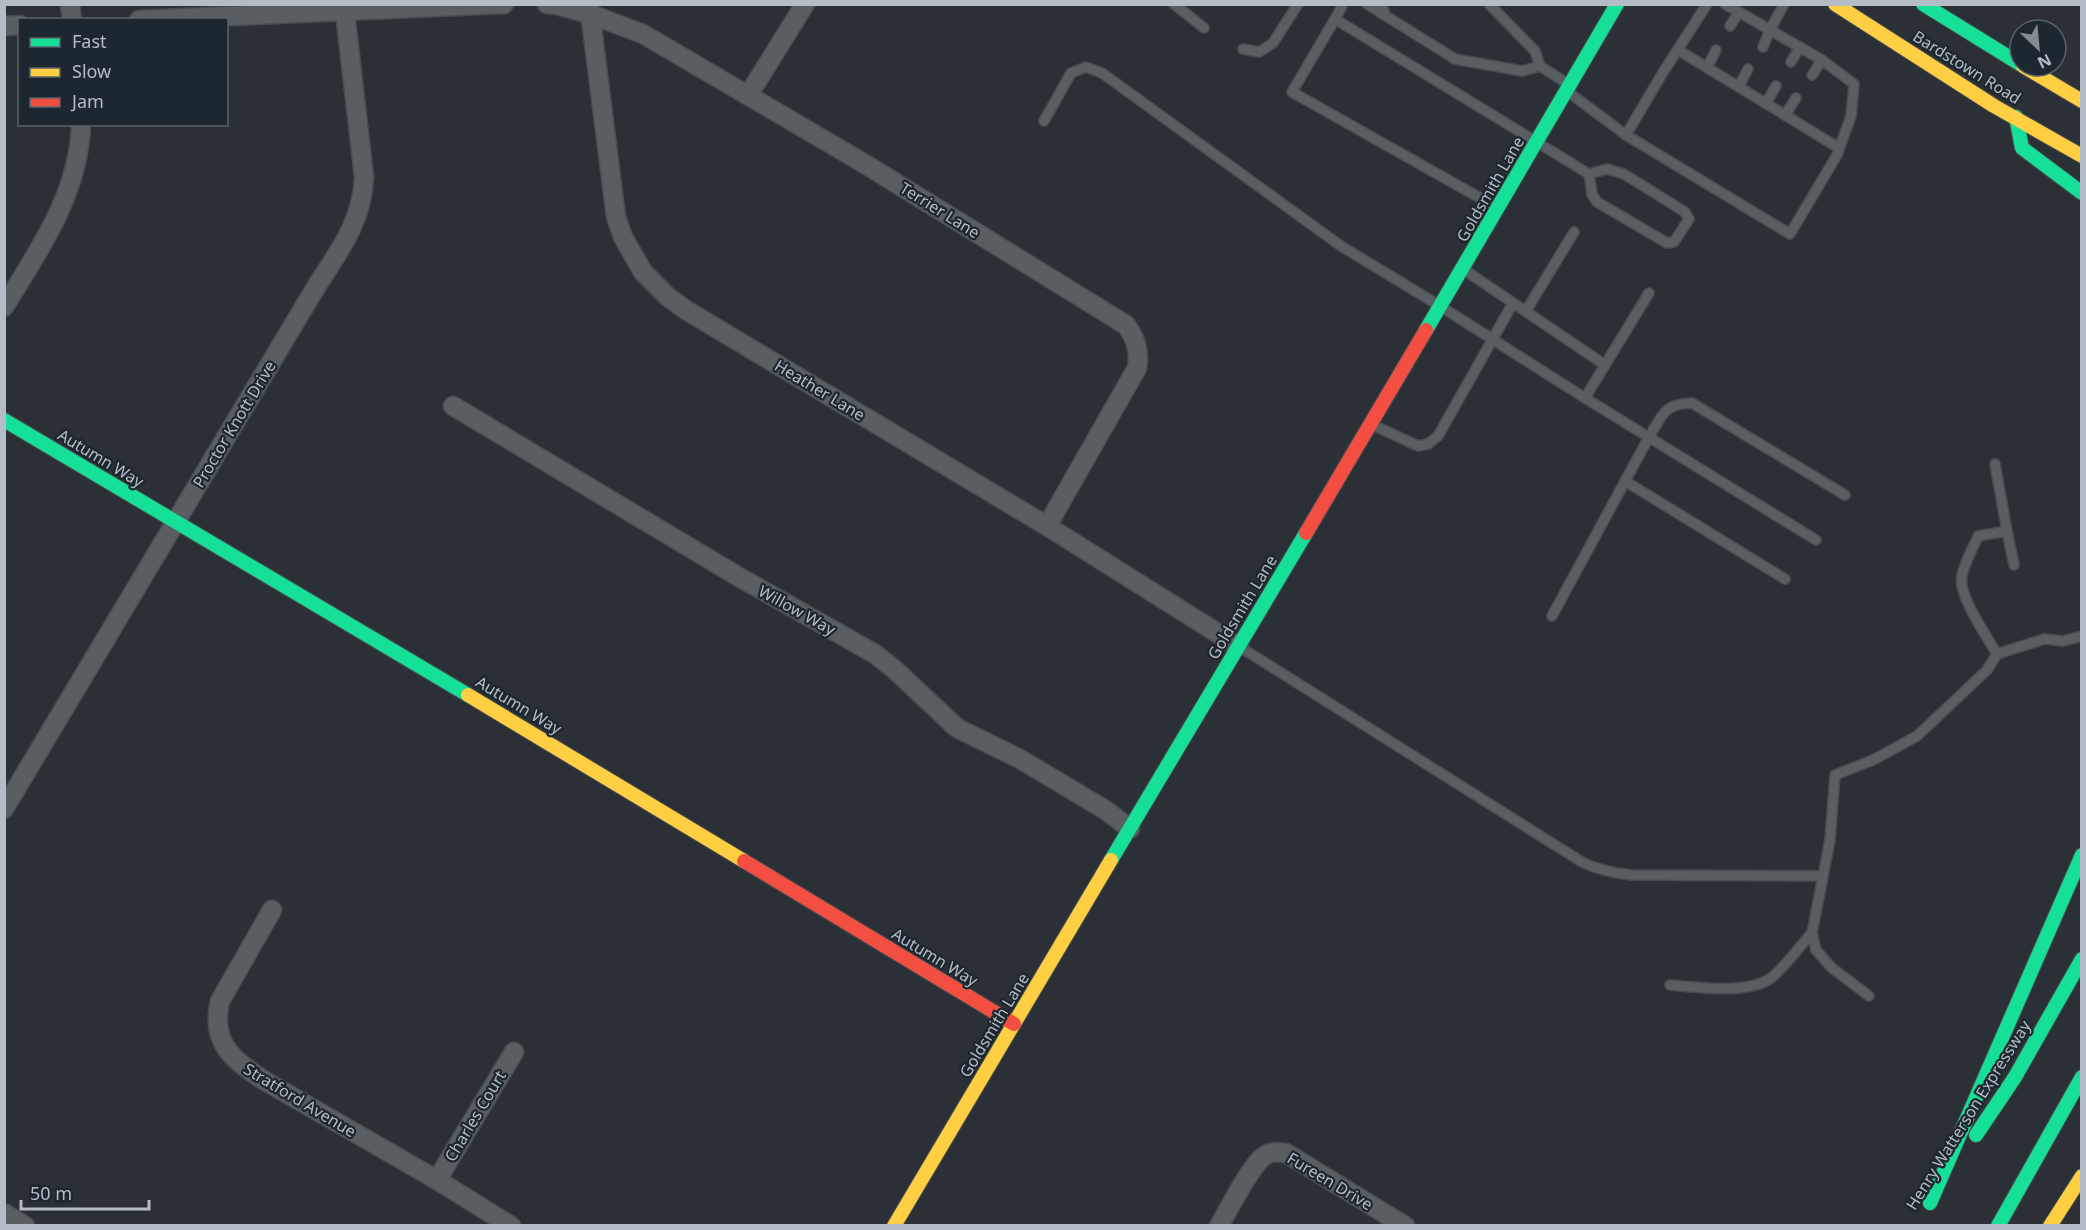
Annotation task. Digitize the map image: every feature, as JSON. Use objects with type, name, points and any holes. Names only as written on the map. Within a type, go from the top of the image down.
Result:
[{"type":"main road","name":"Bardstown Road","points":[[1835,4],[1994,105],[2082,156]]},
{"type":"main road","name":"Bardstown Road","points":[[1923,4],[2008,56]]},
{"type":"main road","name":"Goldsmith Lane","points":[[894,1226],[1463,268],[1616,5]]},
{"type":"main road","name":"Bardstown Road","points":[[2044,78],[2082,101]]},
{"type":"main road","points":[[2016,117],[2022,148],[2082,193]]},
{"type":"main road","name":"Autumn Way","points":[[4,420],[513,721],[1014,1024]]},
{"type":"main road","points":[[1930,1203],[2082,855]]},
{"type":"main road","name":"Henry Watterson Expressway","points":[[1922,1218],[2014,1077],[2082,959]]},
{"type":"main road","points":[[1998,1226],[2082,1077]]},
{"type":"main road","points":[[2050,1226],[2082,1176]]},
{"type":"street","points":[[173,18],[344,8],[504,4]]},
{"type":"street","name":"Terrier Lane","points":[[547,4],[590,9],[643,34],[749,94],[1126,325],[1137,343],[1137,368],[1047,526]]},
{"type":"street","points":[[749,94],[805,4]]},
{"type":"street","name":"Proctor Knott Drive","points":[[4,809],[311,295],[344,244],[357,218],[362,203],[364,177],[344,8]]},
{"type":"street","name":"Heather Lane","points":[[590,9],[616,217],[632,256],[655,285],[686,310],[1047,526],[1238,646]]},
{"type":"street","points":[[4,307],[60,213],[76,169],[81,126]]},
{"type":"street","name":"Willow Way","points":[[453,406],[739,577],[875,654],[908,681],[957,728],[1020,759],[1107,811],[1130,829]]},
{"type":"street","name":"Stratford Avenue","points":[[272,910],[220,1001],[217,1022],[223,1044],[239,1064],[256,1075],[511,1226]]},
{"type":"street","name":"Charles Court","points":[[436,1180],[514,1052]]},
{"type":"street","name":"Fureen Drive","points":[[1219,1226],[1257,1162],[1276,1151],[1286,1153],[1405,1226]]},
{"type":"street","points":[[4,1213],[25,1226]]},
{"type":"lane","points":[[1174,4],[1204,28]]},
{"type":"lane","points":[[1243,49],[1259,52],[1273,43],[1298,4]]},
{"type":"lane","points":[[1343,4],[1292,92],[1498,208]]},
{"type":"lane","points":[[1367,4],[1455,59],[1522,71],[1540,66]]},
{"type":"lane","points":[[1381,4],[1386,16]]},
{"type":"lane","points":[[1489,4],[1535,51],[1540,66],[1626,135],[1790,234],[1812,200],[1839,148],[1851,116],[1854,84],[1822,60],[1725,4]]},
{"type":"lane","points":[[1626,135],[1707,4]]},
{"type":"lane","points":[[1762,47],[1784,4]]},
{"type":"lane","points":[[1730,26],[1739,12]]},
{"type":"lane","points":[[1335,19],[1588,174],[1592,194],[1597,202],[1667,243],[1674,242],[1689,219],[1685,212],[1624,174],[1607,169],[1588,174]]},
{"type":"lane","points":[[1791,62],[1800,47]]},
{"type":"lane","points":[[1678,50],[1839,148]]},
{"type":"lane","points":[[1707,68],[1716,50]]},
{"type":"lane","points":[[1812,75],[1822,60]]},
{"type":"lane","points":[[1044,122],[1071,73],[1086,67],[1102,73],[1341,246],[1816,540]]},
{"type":"lane","points":[[1739,86],[1748,69]]},
{"type":"lane","points":[[1766,103],[1776,86]]},
{"type":"lane","points":[[1785,115],[1796,98]]},
{"type":"lane","points":[[1526,311],[1574,232]]},
{"type":"lane","points":[[1463,268],[1605,365]]},
{"type":"lane","points":[[1585,398],[1649,293]]},
{"type":"lane","points":[[1370,424],[1418,446],[1428,444],[1438,436],[1513,303]]},
{"type":"lane","points":[[1552,616],[1649,437],[1664,412],[1676,403],[1692,403],[1845,495]]},
{"type":"lane","points":[[1995,465],[2014,565]]},
{"type":"lane","points":[[1625,482],[1785,579]]},
{"type":"lane","points":[[1997,654],[1970,608],[1961,576],[1978,536],[2007,531]]},
{"type":"lane","points":[[1869,996],[1832,968],[1816,951],[1812,933],[1830,840],[1835,775],[1873,760],[1917,736],[1987,670],[1997,654],[2044,639],[2063,641],[2082,636]]},
{"type":"lane","points":[[1238,646],[1593,867],[1607,872],[1631,875],[1822,876]]},
{"type":"lane","points":[[1670,985],[1736,988],[1757,984],[1771,978],[1812,933]]},
{"type":"traffic: fast","points":[[1426,330],[1617,4]]},
{"type":"traffic: fast","points":[[1923,4],[2008,57]]},
{"type":"traffic: fast","points":[[2016,117],[2022,148],[2082,193]]},
{"type":"traffic: fast","points":[[4,420],[468,695]]},
{"type":"traffic: fast","points":[[1111,860],[1306,533]]},
{"type":"traffic: fast","points":[[1930,1203],[2082,855]]},
{"type":"traffic: fast","points":[[1976,1135],[2015,1077],[2082,959]]},
{"type":"traffic: fast","points":[[1998,1226],[2082,1077]]},
{"type":"traffic: slow","points":[[1835,4],[1994,106],[2082,156]]},
{"type":"traffic: slow","points":[[2043,78],[2082,101]]},
{"type":"traffic: slow","points":[[468,695],[744,861]]},
{"type":"traffic: slow","points":[[894,1226],[1111,860]]},
{"type":"traffic: slow","points":[[2050,1226],[2082,1176]]},
{"type":"traffic: jam","points":[[1306,533],[1426,330]]},
{"type":"traffic: jam","points":[[744,861],[1014,1024]]}]
